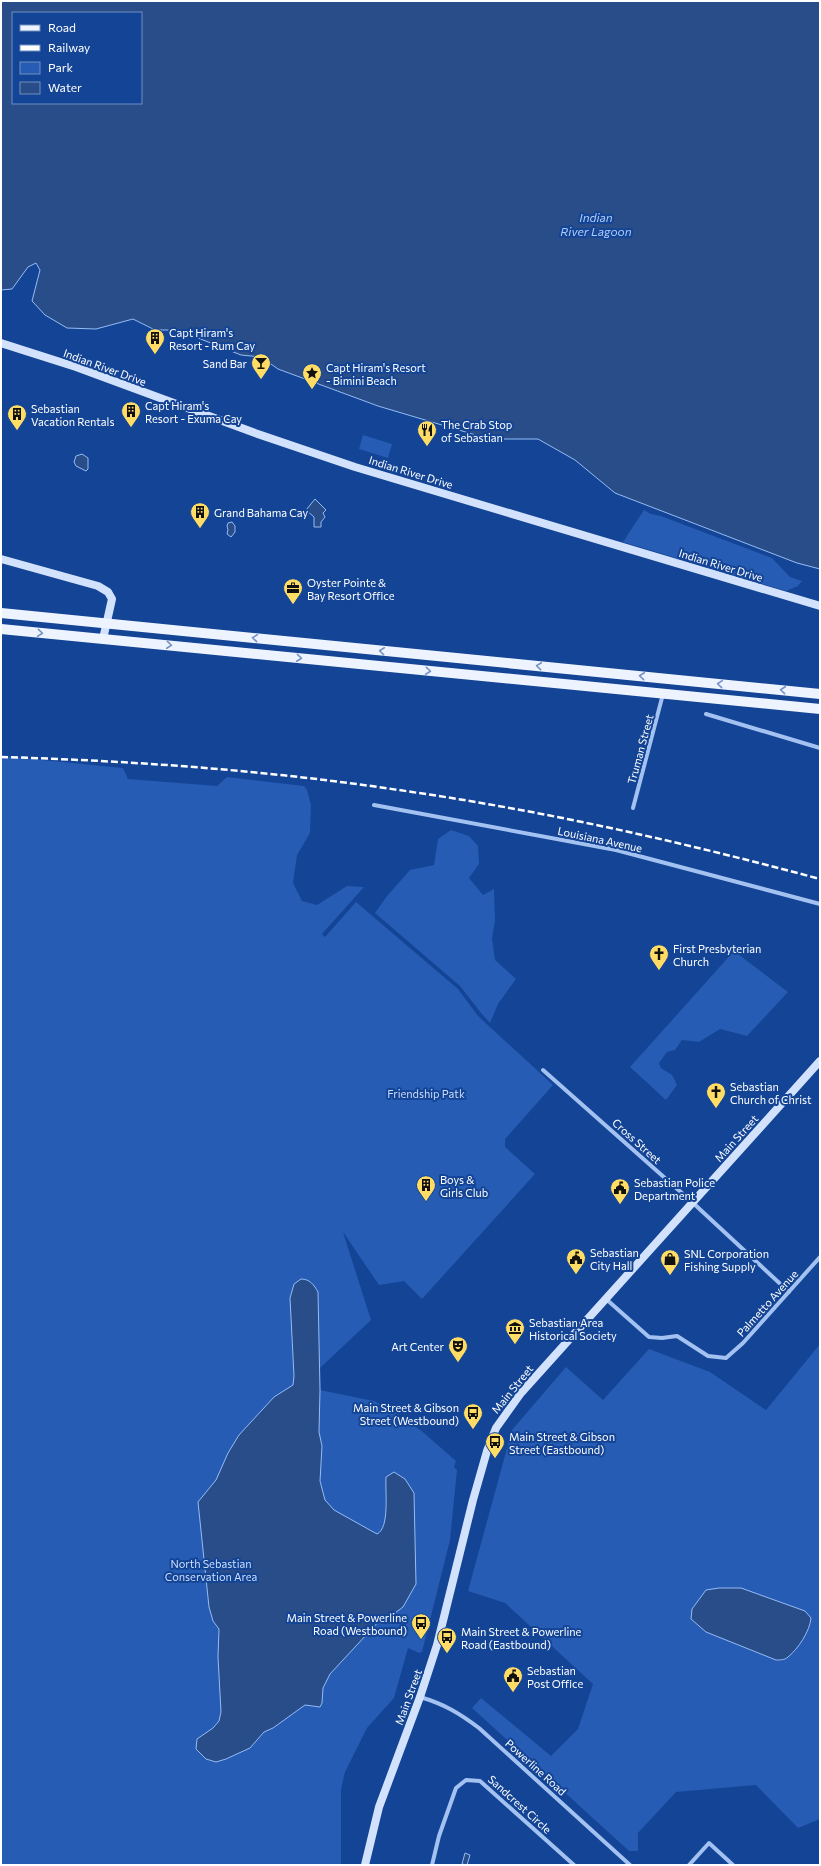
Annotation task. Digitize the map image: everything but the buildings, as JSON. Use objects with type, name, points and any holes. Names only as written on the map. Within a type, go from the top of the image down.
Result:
[{"type":"main road","points":[[1,613],[820,694]]},
{"type":"main road","points":[[1,629],[820,709]]},
{"type":"main road","points":[[632,691],[652,685],[659,678]]},
{"type":"main road","points":[[664,694],[680,685],[694,682]]},
{"type":"street","name":"Indian River Drive","points":[[1,343],[355,467],[820,606]]},
{"type":"street","points":[[1,559],[98,586],[108,592],[112,599],[111,612],[106,624],[103,639]]},
{"type":"street","name":"Truman Street","points":[[633,808],[664,694]]},
{"type":"street","points":[[706,714],[820,748]]},
{"type":"street","name":"Louisiana Avenue","points":[[374,805],[616,850],[820,904]]},
{"type":"street","name":"Main Street","points":[[366,1865],[379,1806],[420,1697],[437,1645],[473,1500],[487,1451],[496,1428],[521,1393],[820,1061]]},
{"type":"street","name":"Cross Street","points":[[544,1070],[692,1202],[789,1292]]},
{"type":"street","name":"Palmetto Avenue","points":[[606,1298],[649,1337],[662,1338],[677,1336],[708,1356],[726,1358],[742,1343],[820,1257]]},
{"type":"street","name":"Powerline Road","points":[[420,1697],[442,1704],[460,1714],[479,1728],[630,1865]]},
{"type":"street","name":"Sandcrest Circle","points":[[432,1865],[439,1836],[456,1788],[466,1780],[480,1781],[574,1865]]},
{"type":"street","points":[[689,1865],[709,1843],[733,1865]]},
{"type":"green space","points":[[363,435],[392,444],[388,458],[359,449]]},
{"type":"green space","points":[[644,510],[651,514],[661,516],[772,558],[790,577],[802,581],[798,586],[786,591],[623,542]]},
{"type":"green space","name":"North Sebastian Conservation Area","points":[[1,756],[123,768],[128,779],[217,786],[227,777],[304,786],[307,790],[311,805],[310,833],[297,855],[293,883],[302,901],[317,905],[347,886],[364,887],[322,934],[325,937],[356,902],[458,989],[478,1016],[553,1085],[505,1139],[505,1147],[535,1174],[422,1299],[404,1281],[379,1285],[343,1232],[371,1320],[320,1368],[320,1390],[374,1401],[395,1412],[424,1433],[456,1461],[454,1467],[457,1470],[450,1540],[422,1652],[419,1653],[408,1648],[394,1698],[367,1728],[345,1772],[341,1789],[341,1865],[1,1865]]},
{"type":"green space","points":[[451,830],[469,836],[478,846],[479,864],[469,878],[483,895],[494,889],[495,920],[492,939],[495,960],[516,979],[498,1004],[490,1023],[460,986],[375,913],[387,896],[410,870],[434,865],[438,839]]},
{"type":"green space","points":[[734,951],[788,992],[747,1036],[720,1029],[699,1042],[682,1040],[675,1050],[667,1052],[659,1063],[661,1068],[672,1075],[677,1085],[666,1100],[630,1067]]},
{"type":"green space","points":[[820,1344],[820,1819],[798,1828],[756,1785],[676,1792],[638,1833],[638,1851],[629,1851],[472,1708],[481,1698],[551,1756],[578,1729],[593,1684],[505,1603],[468,1591],[512,1430],[566,1367],[603,1400],[649,1349],[710,1372],[766,1410]]},
{"type":"water","name":"Indian River Lagoon","points":[[1,1],[820,1],[820,569],[797,563],[615,493],[575,460],[538,439],[489,439],[378,406],[278,369],[261,357],[241,355],[178,330],[155,330],[133,319],[96,329],[67,328],[45,315],[32,301],[40,270],[36,263],[28,267],[12,289],[1,290]]},
{"type":"water","points":[[82,454],[88,458],[88,469],[86,471],[76,466],[74,462],[76,456]]},
{"type":"water","points":[[315,499],[326,510],[323,513],[325,517],[321,522],[321,527],[314,527],[314,517],[306,510]]},
{"type":"water","points":[[232,522],[235,526],[235,532],[231,537],[227,534],[227,526],[228,523]]},
{"type":"water","points":[[301,1279],[309,1281],[318,1292],[320,1390],[319,1432],[322,1446],[320,1481],[325,1500],[334,1510],[377,1534],[384,1525],[386,1508],[386,1477],[394,1472],[405,1479],[414,1493],[416,1584],[403,1607],[391,1616],[381,1619],[330,1674],[323,1688],[322,1703],[320,1707],[305,1705],[273,1728],[264,1732],[250,1748],[216,1762],[206,1759],[196,1749],[197,1739],[213,1728],[219,1721],[221,1712],[218,1657],[219,1629],[213,1621],[209,1607],[198,1502],[216,1480],[228,1453],[239,1435],[274,1397],[293,1385],[294,1376],[290,1298],[294,1284]]},
{"type":"water","points":[[719,1588],[741,1588],[805,1611],[811,1618],[810,1623],[803,1639],[792,1654],[782,1660],[776,1660],[706,1632],[691,1619],[692,1609],[706,1590]]},
{"type":"water","points":[[465,1853],[470,1855],[467,1865],[462,1864]]},
{"type":"railway","points":[[1,757],[104,761],[207,768],[310,778],[412,792],[515,809],[618,830],[719,853],[820,879]]},
{"type":"place","name":"Capt Hiram's Resort - Rum Cay","points":[[155,355]]},
{"type":"place","name":"Sand Bar","points":[[261,380]]},
{"type":"place","name":"Capt Hiram's Resort - Bimini Beach","points":[[312,390]]},
{"type":"place","name":"Capt Hiram's Resort - Exuma Cay","points":[[131,428]]},
{"type":"place","name":"Sebastian Vacation Rentals","points":[[17,431]]},
{"type":"place","name":"The Crab Stop of Sebastian","points":[[427,447]]},
{"type":"place","name":"Grand Bahama Cay","points":[[200,529]]},
{"type":"place","name":"Oyster Pointe & Bay Resort Office","points":[[293,605]]},
{"type":"place","name":"First Presbyterian Church","points":[[659,971]]},
{"type":"place","name":"Sebastian Church of Christ","points":[[716,1109]]},
{"type":"place","name":"Boys & Girls Club","points":[[426,1202]]},
{"type":"place","name":"Sebastian Police Department","points":[[620,1205]]},
{"type":"place","name":"Sebastian City Hall","points":[[576,1275]]},
{"type":"place","name":"SNL Corporation Fishing Supply","points":[[670,1276]]},
{"type":"place","name":"Sebastian Area Historical Society","points":[[515,1345]]},
{"type":"place","name":"Art Center","points":[[458,1363]]},
{"type":"place","name":"Main Street & Gibson Street (Westbound)","points":[[473,1430]]},
{"type":"place","name":"Main Street & Gibson Street (Eastbound)","points":[[495,1459]]},
{"type":"place","name":"Main Street & Powerline Road (Westbound)","points":[[421,1640]]},
{"type":"place","name":"Main Street & Powerline Road (Eastbound)","points":[[447,1654]]},
{"type":"place","name":"Sebastian Post Office","points":[[513,1693]]},
{"type":"park label","name":"Friendship Patk","points":[[426,1093]]}]
